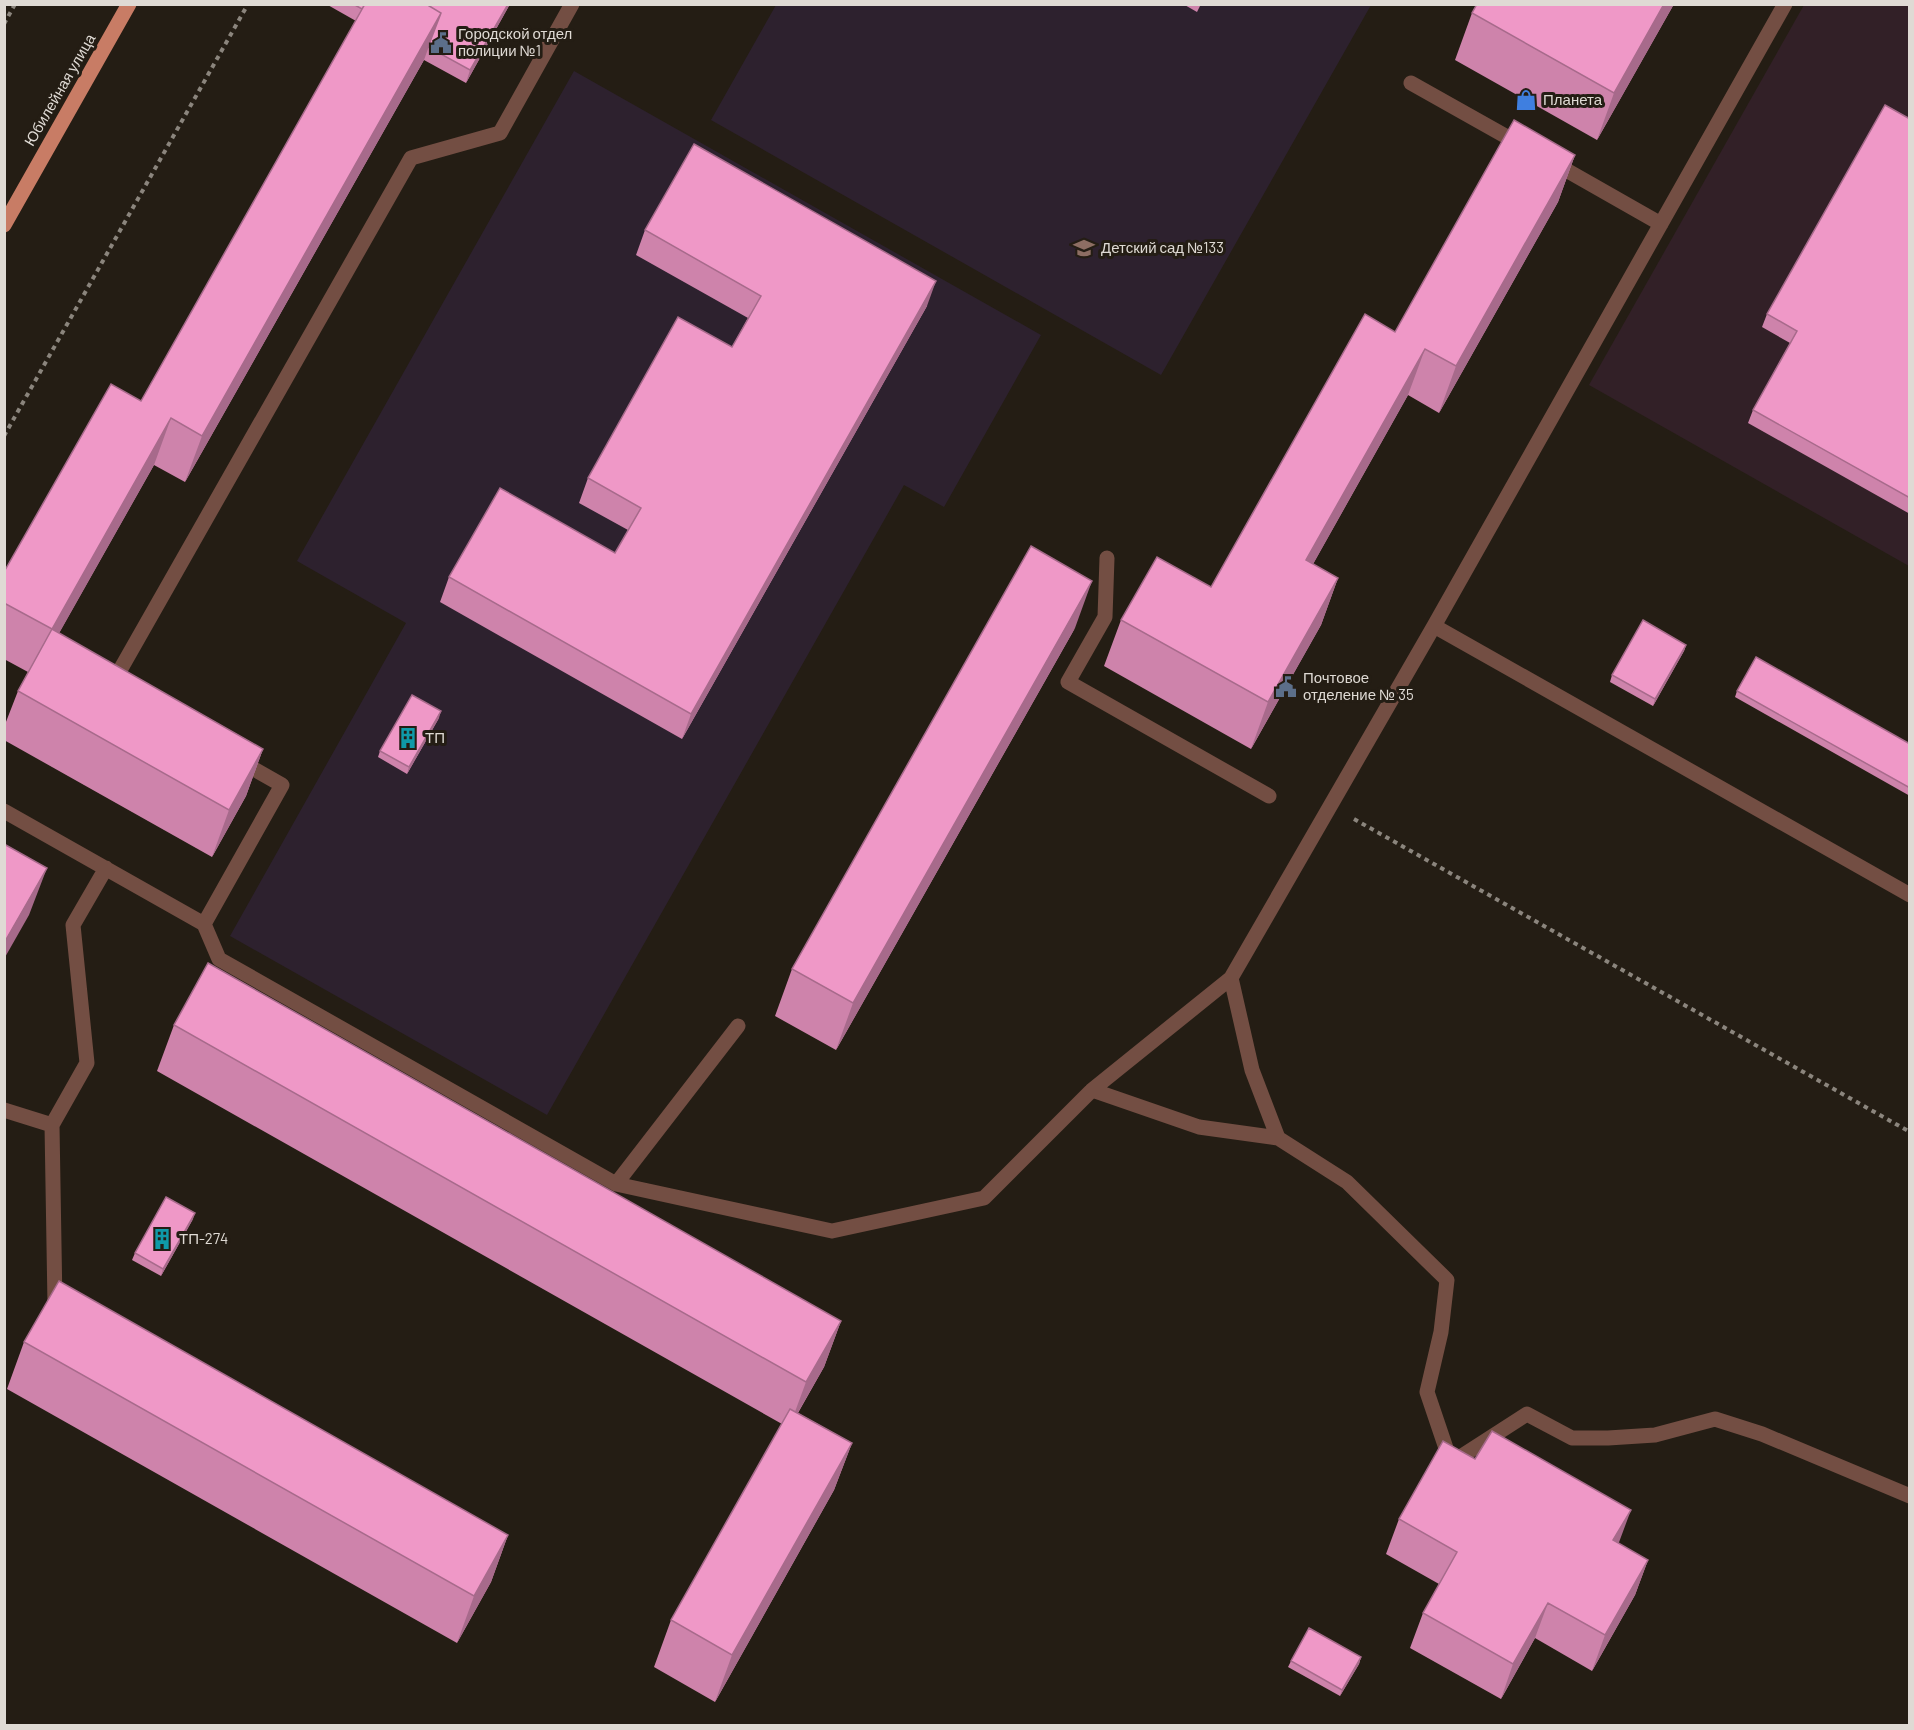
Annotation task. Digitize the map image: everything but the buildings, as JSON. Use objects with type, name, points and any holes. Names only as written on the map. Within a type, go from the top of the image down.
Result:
[{"type":"main road","name":"Юбилейная улица","points":[[4,225],[129,4]]},
{"type":"lane","points":[[120,694],[110,688],[411,158],[500,134],[572,4]]},
{"type":"lane","points":[[4,811],[204,924],[219,959],[616,1184],[832,1231],[984,1198],[1092,1090],[1231,978],[1434,626],[1785,4]]},
{"type":"lane","points":[[1411,83],[1661,224]]},
{"type":"lane","points":[[1107,558],[1105,617],[1068,682],[1269,796]]},
{"type":"lane","points":[[1434,626],[1910,895]]},
{"type":"lane","points":[[204,924],[282,785],[222,751]]},
{"type":"lane","points":[[55,1305],[52,1125],[87,1063],[73,925],[106,868]]},
{"type":"lane","points":[[1231,978],[1252,1070],[1278,1137]]},
{"type":"lane","points":[[616,1184],[738,1026]]},
{"type":"lane","points":[[1092,1090],[1199,1127],[1278,1137],[1347,1182],[1447,1280],[1441,1332],[1427,1392],[1451,1463],[1527,1414],[1572,1438],[1655,1435],[1715,1419],[1762,1434],[1910,1496]]},
{"type":"lane","points":[[4,1110],[52,1125]]},
{"type":"path","points":[[4,24],[15,4]]},
{"type":"path","points":[[4,436],[248,4]]},
{"type":"path","points":[[1329,805],[1910,1132]]},
{"type":"shaded area","name":"Детский сад №133","points":[[776,5],[1371,5],[1161,375],[711,120]]},
{"type":"shaded area","points":[[1804,5],[1909,5],[1909,566],[1589,385]]},
{"type":"shaded area","points":[[574,71],[1041,335],[944,507],[904,485],[547,1115],[230,936],[406,623],[297,561]]},
{"type":"place","name":"Городской отдел полиции №1","points":[[441,43]]},
{"type":"place","name":"Планета","points":[[1526,100]]},
{"type":"place","name":"Детский сад №133","points":[[1084,248]]},
{"type":"place","name":"Почтовое отделение № 35","points":[[1286,687]]},
{"type":"place","name":"ТП","points":[[408,738]]},
{"type":"place","name":"ТП-274","points":[[162,1239]]}]
